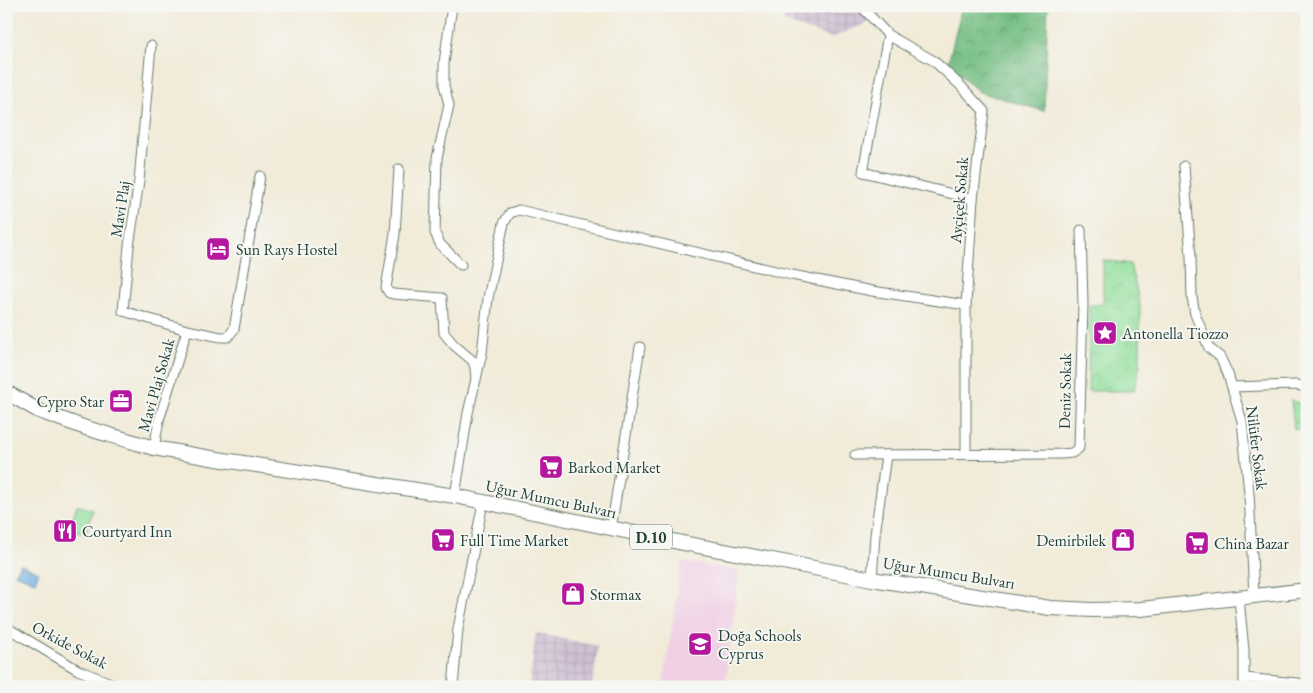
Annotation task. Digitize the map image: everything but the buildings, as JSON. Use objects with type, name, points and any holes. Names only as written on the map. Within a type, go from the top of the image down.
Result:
[{"type":"main road","name":"Uğur Mumcu Bulvarı","points":[[6,392],[39,411],[86,428],[154,448],[455,496],[611,529],[872,579],[1050,608],[1093,610],[1141,609],[1307,590]]},
{"type":"street","points":[[451,6],[444,63],[444,84],[449,105],[437,158],[435,233],[440,244],[461,265]]},
{"type":"street","name":"Ayçiçek Sokak","points":[[861,6],[888,35],[934,61],[984,111],[973,198],[966,305],[966,454]]},
{"type":"street","points":[[888,35],[863,172],[973,198]]},
{"type":"street","name":"Mavi Plaj","points":[[152,46],[142,154],[129,246],[123,310],[187,330]]},
{"type":"street","name":"Nilüfer Sokak","points":[[1184,166],[1192,297],[1195,314],[1209,348],[1220,357],[1232,387],[1242,421],[1249,493],[1254,596]]},
{"type":"street","points":[[399,169],[395,234],[386,288],[389,293],[393,294],[442,298],[444,333],[454,346],[473,361],[476,379]]},
{"type":"street","points":[[187,330],[228,337],[234,329],[260,176]]},
{"type":"street","points":[[455,496],[468,413],[482,353],[488,298],[504,223],[510,213],[519,210],[792,275],[872,291],[966,305]]},
{"type":"street","name":"Deniz Sokak","points":[[855,455],[1062,454],[1072,453],[1078,448],[1082,304],[1081,230]]},
{"type":"street","name":"Mavi Plaj Sokak","points":[[154,448],[159,420],[187,330]]},
{"type":"street","points":[[611,529],[640,346]]},
{"type":"street","points":[[1232,387],[1296,385],[1307,387]]},
{"type":"street","points":[[872,579],[875,535],[886,456]]},
{"type":"street","points":[[453,687],[458,629],[483,503]]},
{"type":"street","points":[[1239,599],[1244,650],[1244,682],[1307,684]]},
{"type":"street","name":"Orkide Sokak","points":[[6,627],[78,670],[121,687]]},
{"type":"shaded area","points":[[785,6],[884,6],[879,18],[831,38],[784,22]]},
{"type":"shaded area","name":"Doğa Schools Cyprus","points":[[682,562],[739,571],[725,687],[663,687]]},
{"type":"shaded area","points":[[536,633],[598,646],[592,687],[466,687],[467,680],[529,686]]},
{"type":"green space","points":[[962,6],[1048,6],[1044,111],[979,92],[948,64]]},
{"type":"green space","points":[[1103,260],[1130,264],[1140,304],[1140,365],[1134,391],[1088,391],[1089,305],[1103,304]]},
{"type":"green space","points":[[1291,400],[1307,407],[1307,429],[1294,429]]},
{"type":"green space","points":[[77,505],[93,510],[85,534],[69,528]]},
{"type":"water","points":[[20,564],[39,572],[35,582],[15,574]]},
{"type":"place","name":"Sun Rays Hostel","points":[[218,249]]},
{"type":"place","name":"Antonella Tiozzo","points":[[1105,333]]},
{"type":"place","name":"Cypro Star","points":[[121,401]]},
{"type":"place","name":"Barkod Market","points":[[551,467]]},
{"type":"place","name":"Courtyard Inn","points":[[65,531]]},
{"type":"place","name":"Full Time Market","points":[[443,540]]},
{"type":"place","name":"Demirbilek","points":[[1123,540]]},
{"type":"place","name":"China Bazar","points":[[1197,543]]},
{"type":"place","name":"Stormax","points":[[573,594]]},
{"type":"place","name":"Doğa Schools Cyprus","points":[[700,644]]}]
